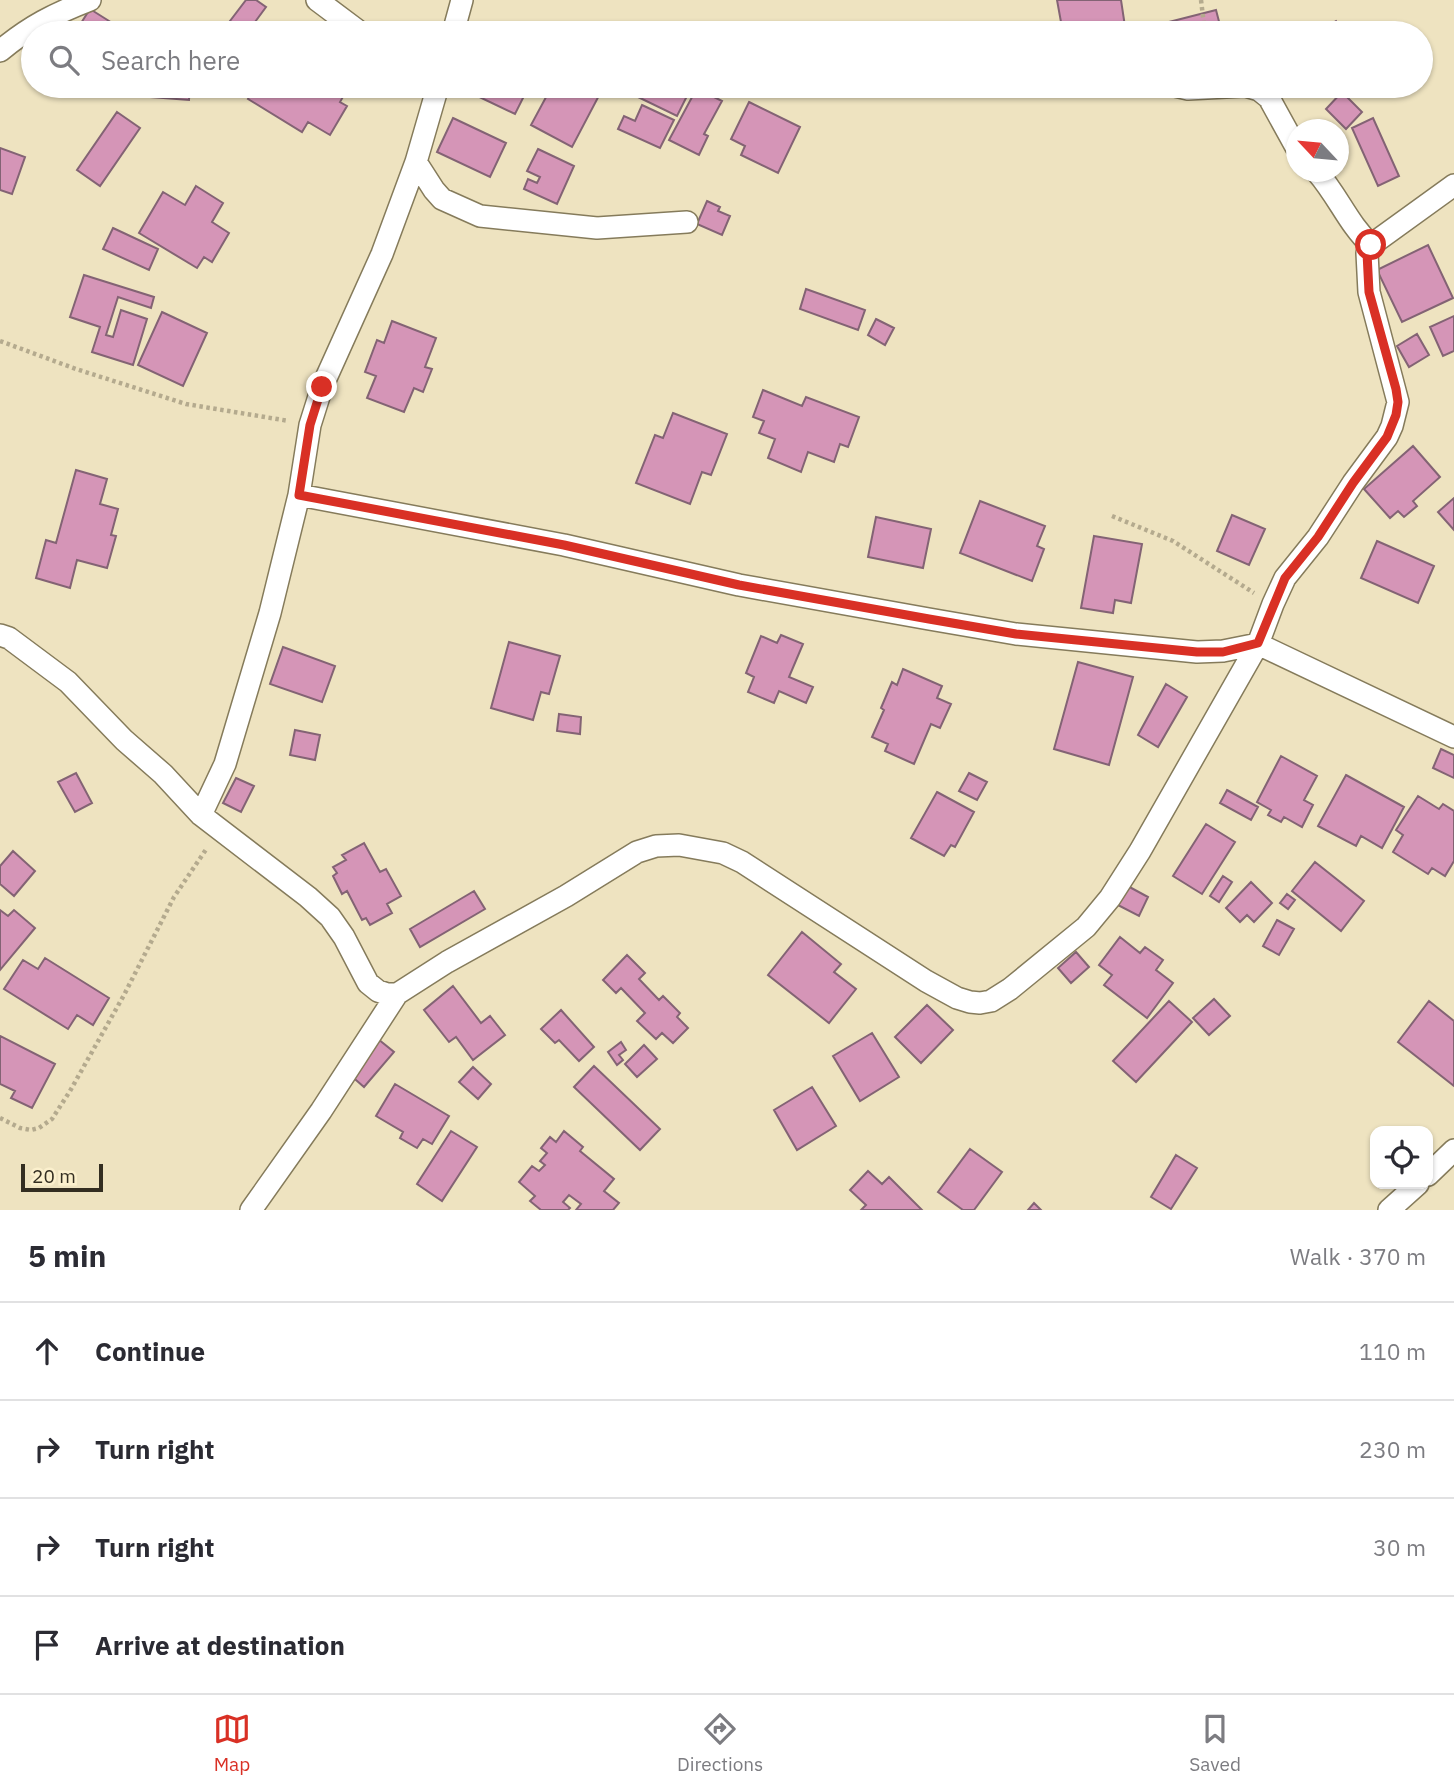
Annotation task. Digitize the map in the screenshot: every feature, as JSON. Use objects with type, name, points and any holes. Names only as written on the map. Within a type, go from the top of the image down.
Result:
[{"type":"street","points":[[41,21],[90,0]]},
{"type":"street","points":[[317,0],[345,21]]},
{"type":"street","points":[[457,21],[463,0]]},
{"type":"street","points":[[0,51],[21,34]]},
{"type":"street","points":[[201,816],[228,751],[270,612],[299,495],[310,425],[332,360],[382,254],[416,162],[432,98]]},
{"type":"street","points":[[1269,98],[1286,128]]},
{"type":"street","points":[[416,162],[442,199],[480,216],[597,228],[687,222]]},
{"type":"street","points":[[1326,182],[1359,234],[1371,245]]},
{"type":"street","points":[[251,1210],[321,1111],[397,993],[637,852],[656,846],[679,845],[723,853],[742,862],[926,981],[957,998],[980,1003],[991,1001],[1010,989],[1068,943],[1110,898],[1140,851],[1258,643],[1285,578],[1318,537],[1387,437],[1398,402],[1369,292],[1367,253],[1371,245],[1454,185]]},
{"type":"street","points":[[299,495],[564,545],[739,585],[1016,634],[1197,652],[1223,652],[1258,643],[1454,737]]},
{"type":"street","points":[[0,635],[9,638],[68,682],[124,740],[163,774],[201,816],[308,897],[330,918],[344,937],[368,983],[378,991],[397,993]]},
{"type":"street","points":[[1433,1170],[1454,1150]]},
{"type":"street","points":[[1389,1210],[1412,1189]]},
{"type":"path","points":[[1201,0],[1204,21]]},
{"type":"path","points":[[0,341],[76,369],[186,404],[310,425]]},
{"type":"path","points":[[1112,516],[1172,541],[1273,604]]},
{"type":"path","points":[[0,1118],[20,1128],[31,1130],[52,1119],[71,1091],[124,995],[174,897],[219,829]]},
{"type":"building","points":[[246,0],[256,0],[266,7],[256,21],[230,21]]},
{"type":"building","points":[[1057,0],[1121,0],[1124,21],[1061,21]]},
{"type":"building","points":[[90,9],[109,21],[82,21]]},
{"type":"building","points":[[1216,10],[1219,21],[1173,21]]},
{"type":"building","points":[[342,98],[340,102],[347,106],[330,135],[308,122],[302,132],[248,99]]},
{"type":"building","points":[[481,98],[523,98],[515,114]]},
{"type":"building","points":[[546,98],[598,98],[572,147],[531,125]]},
{"type":"building","points":[[640,98],[686,98],[677,116]]},
{"type":"building","points":[[692,98],[716,98],[722,101],[704,134],[708,136],[699,155],[669,140]]},
{"type":"building","points":[[1336,98],[1348,98],[1362,112],[1349,126],[1349,119],[1336,119],[1326,109]]},
{"type":"building","points":[[749,102],[800,127],[778,173],[741,155],[745,146],[731,139]]},
{"type":"building","points":[[642,105],[674,120],[660,148],[618,129],[624,116],[635,121]]},
{"type":"building","points":[[117,112],[140,128],[100,186],[77,170]]},
{"type":"building","points":[[453,118],[506,143],[490,177],[437,152]]},
{"type":"building","points":[[1373,118],[1399,176],[1378,186],[1352,128]]},
{"type":"building","points":[[0,148],[25,157],[12,194],[0,190]]},
{"type":"building","points":[[538,149],[574,166],[557,204],[524,189],[528,179],[537,183],[540,177],[527,171]]},
{"type":"building","points":[[196,186],[223,203],[212,222],[229,233],[212,262],[204,257],[197,268],[139,233],[163,192],[185,205]]},
{"type":"building","points":[[707,201],[720,207],[718,211],[730,216],[722,235],[697,224]]},
{"type":"building","points":[[113,228],[158,249],[149,270],[103,249]]},
{"type":"building","points":[[1428,245],[1453,298],[1402,322],[1377,270]]},
{"type":"building","points":[[84,275],[154,297],[151,308],[118,297],[106,335],[113,337],[121,310],[147,319],[133,365],[92,352],[100,327],[70,317]]},
{"type":"building","points":[[806,289],[865,310],[858,330],[800,309]]},
{"type":"building","points":[[162,312],[207,333],[183,386],[138,365]]},
{"type":"building","points":[[1454,316],[1454,351],[1443,356],[1430,327]]},
{"type":"building","points":[[876,319],[894,328],[885,345],[868,335]]},
{"type":"building","points":[[392,321],[436,338],[425,367],[432,369],[423,392],[414,388],[404,412],[367,398],[376,376],[365,372],[377,340],[384,343]]},
{"type":"building","points":[[1417,334],[1429,355],[1409,367],[1397,346]]},
{"type":"building","points":[[763,390],[802,406],[806,397],[859,417],[848,447],[840,444],[834,462],[808,452],[801,472],[768,458],[775,439],[759,433],[764,421],[753,417]]},
{"type":"building","points":[[673,413],[727,434],[711,475],[702,472],[690,504],[636,483],[655,435],[663,438]]},
{"type":"building","points":[[1413,446],[1440,477],[1413,501],[1417,506],[1404,517],[1398,511],[1390,518],[1364,489]]},
{"type":"building","points":[[76,470],[107,479],[100,504],[118,509],[111,535],[116,536],[107,568],[77,560],[70,588],[36,578],[46,540],[56,543]]},
{"type":"building","points":[[1454,498],[1454,530],[1438,512]]},
{"type":"building","points":[[980,501],[1045,526],[1037,546],[1044,549],[1032,581],[960,553]]},
{"type":"building","points":[[1232,515],[1265,529],[1249,565],[1217,551]]},
{"type":"building","points":[[876,517],[931,529],[923,568],[868,557]]},
{"type":"building","points":[[1094,536],[1142,544],[1131,603],[1115,600],[1113,613],[1081,608]]},
{"type":"building","points":[[1377,541],[1434,566],[1418,603],[1361,578]]},
{"type":"building","points":[[781,635],[803,644],[789,677],[813,687],[806,703],[779,691],[774,703],[748,692],[754,677],[746,673],[761,636],[777,643]]},
{"type":"building","points":[[509,642],[560,656],[549,694],[541,692],[533,720],[491,708]]},
{"type":"building","points":[[283,647],[335,666],[322,702],[270,684]]},
{"type":"building","points":[[1078,662],[1133,677],[1109,765],[1054,749]]},
{"type":"building","points":[[903,669],[942,686],[937,698],[951,704],[940,728],[931,724],[914,764],[885,751],[888,744],[872,737],[892,682],[897,685]]},
{"type":"building","points":[[1166,684],[1187,697],[1158,747],[1138,735]]},
{"type":"building","points":[[559,714],[581,717],[580,734],[557,731]]},
{"type":"building","points":[[295,730],[320,735],[315,760],[290,755]]},
{"type":"building","points":[[1441,749],[1454,755],[1454,778],[1433,768]]},
{"type":"building","points":[[1281,756],[1317,776],[1304,800],[1313,805],[1302,827],[1284,817],[1281,822],[1268,815],[1271,810],[1257,802]]},
{"type":"building","points":[[76,773],[92,803],[75,812],[58,782]]},
{"type":"building","points":[[969,773],[987,782],[977,800],[959,791]]},
{"type":"building","points":[[1346,775],[1404,807],[1382,848],[1361,836],[1356,846],[1318,826]]},
{"type":"building","points":[[236,778],[254,786],[241,812],[223,803]]},
{"type":"building","points":[[1227,790],[1258,807],[1251,820],[1220,803]]},
{"type":"building","points":[[937,792],[974,812],[955,847],[951,845],[944,856],[911,838]]},
{"type":"building","points":[[1418,796],[1439,809],[1443,804],[1454,811],[1454,861],[1445,876],[1432,868],[1428,874],[1393,852],[1403,835],[1396,830]]},
{"type":"building","points":[[1206,824],[1235,842],[1202,894],[1173,876]]},
{"type":"building","points":[[364,843],[380,872],[386,869],[401,896],[387,904],[392,913],[370,925],[366,918],[362,920],[347,891],[342,894],[333,876],[337,873],[333,867],[346,860],[342,855]]},
{"type":"building","points":[[13,851],[35,871],[14,896],[0,884],[0,866]]},
{"type":"building","points":[[1315,862],[1364,901],[1341,931],[1292,891]]},
{"type":"building","points":[[1223,876],[1232,882],[1219,902],[1210,896]]},
{"type":"building","points":[[1251,882],[1272,903],[1254,922],[1247,915],[1240,922],[1226,908]]},
{"type":"building","points":[[1124,884],[1148,897],[1139,916],[1114,903]]},
{"type":"building","points":[[474,891],[485,909],[420,947],[410,929]]},
{"type":"building","points":[[1287,894],[1295,900],[1288,909],[1280,903]]},
{"type":"building","points":[[0,910],[8,916],[14,910],[35,928],[0,970]]},
{"type":"building","points":[[1277,920],[1294,929],[1279,955],[1263,946]]},
{"type":"building","points":[[802,932],[841,964],[834,972],[856,989],[829,1023],[768,975]]},
{"type":"building","points":[[1120,937],[1140,953],[1145,947],[1163,960],[1156,970],[1173,983],[1147,1018],[1104,985],[1112,975],[1099,965]]},
{"type":"building","points":[[1076,952],[1089,967],[1071,983],[1058,968]]},
{"type":"building","points":[[627,955],[645,973],[639,979],[659,1000],[663,996],[680,1013],[677,1017],[688,1028],[673,1043],[662,1033],[656,1039],[637,1021],[645,1013],[621,988],[616,993],[603,980]]},
{"type":"building","points":[[45,958],[109,998],[93,1025],[77,1015],[68,1029],[4,989],[23,960],[38,969]]},
{"type":"building","points":[[453,986],[481,1023],[490,1016],[505,1035],[473,1060],[456,1037],[449,1042],[424,1010]]},
{"type":"building","points":[[1214,999],[1230,1016],[1209,1035],[1193,1018]]},
{"type":"building","points":[[1169,1001],[1192,1022],[1136,1082],[1113,1061]]},
{"type":"building","points":[[1429,1001],[1454,1021],[1454,1086],[1398,1042]]},
{"type":"building","points":[[927,1005],[953,1030],[921,1063],[895,1037]]},
{"type":"building","points":[[561,1010],[594,1047],[579,1061],[559,1040],[555,1043],[541,1029]]},
{"type":"building","points":[[872,1033],[899,1077],[860,1101],[833,1056]]},
{"type":"building","points":[[0,1036],[55,1064],[32,1108],[11,1098],[15,1091],[0,1084]]},
{"type":"building","points":[[378,1039],[394,1052],[364,1087],[349,1074]]},
{"type":"building","points":[[621,1042],[626,1050],[619,1055],[623,1060],[617,1065],[608,1052]]},
{"type":"building","points":[[644,1045],[657,1059],[637,1077],[625,1064]]},
{"type":"building","points":[[594,1066],[660,1129],[640,1150],[574,1087]]},
{"type":"building","points":[[473,1067],[491,1084],[478,1099],[459,1082]]},
{"type":"building","points":[[395,1084],[449,1116],[432,1144],[423,1139],[417,1148],[400,1138],[403,1132],[376,1116]]},
{"type":"building","points":[[812,1087],[836,1126],[797,1150],[774,1110]]},
{"type":"building","points":[[451,1131],[477,1147],[442,1201],[417,1184]]},
{"type":"building","points":[[564,1131],[583,1147],[580,1151],[614,1179],[604,1191],[619,1203],[613,1210],[576,1210],[581,1204],[569,1195],[563,1202],[570,1208],[568,1210],[541,1210],[530,1201],[535,1196],[519,1182],[532,1166],[539,1171],[545,1165],[540,1161],[547,1153],[541,1148],[550,1137],[556,1142]]},
{"type":"building","points":[[970,1149],[1002,1172],[974,1210],[963,1210],[938,1192]]},
{"type":"building","points":[[1176,1155],[1197,1168],[1171,1209],[1151,1197]]},
{"type":"building","points":[[868,1171],[882,1184],[889,1177],[922,1210],[861,1210],[866,1205],[850,1190]]},
{"type":"building","points":[[1034,1203],[1041,1210],[1028,1210]]},
{"type":"route","points":[[322,387],[310,425],[299,495],[564,545],[739,585],[1016,634],[1197,652],[1223,652],[1258,643],[1285,578],[1318,537],[1387,437],[1396,415],[1396,389],[1369,292],[1367,253],[1371,245]]}]
